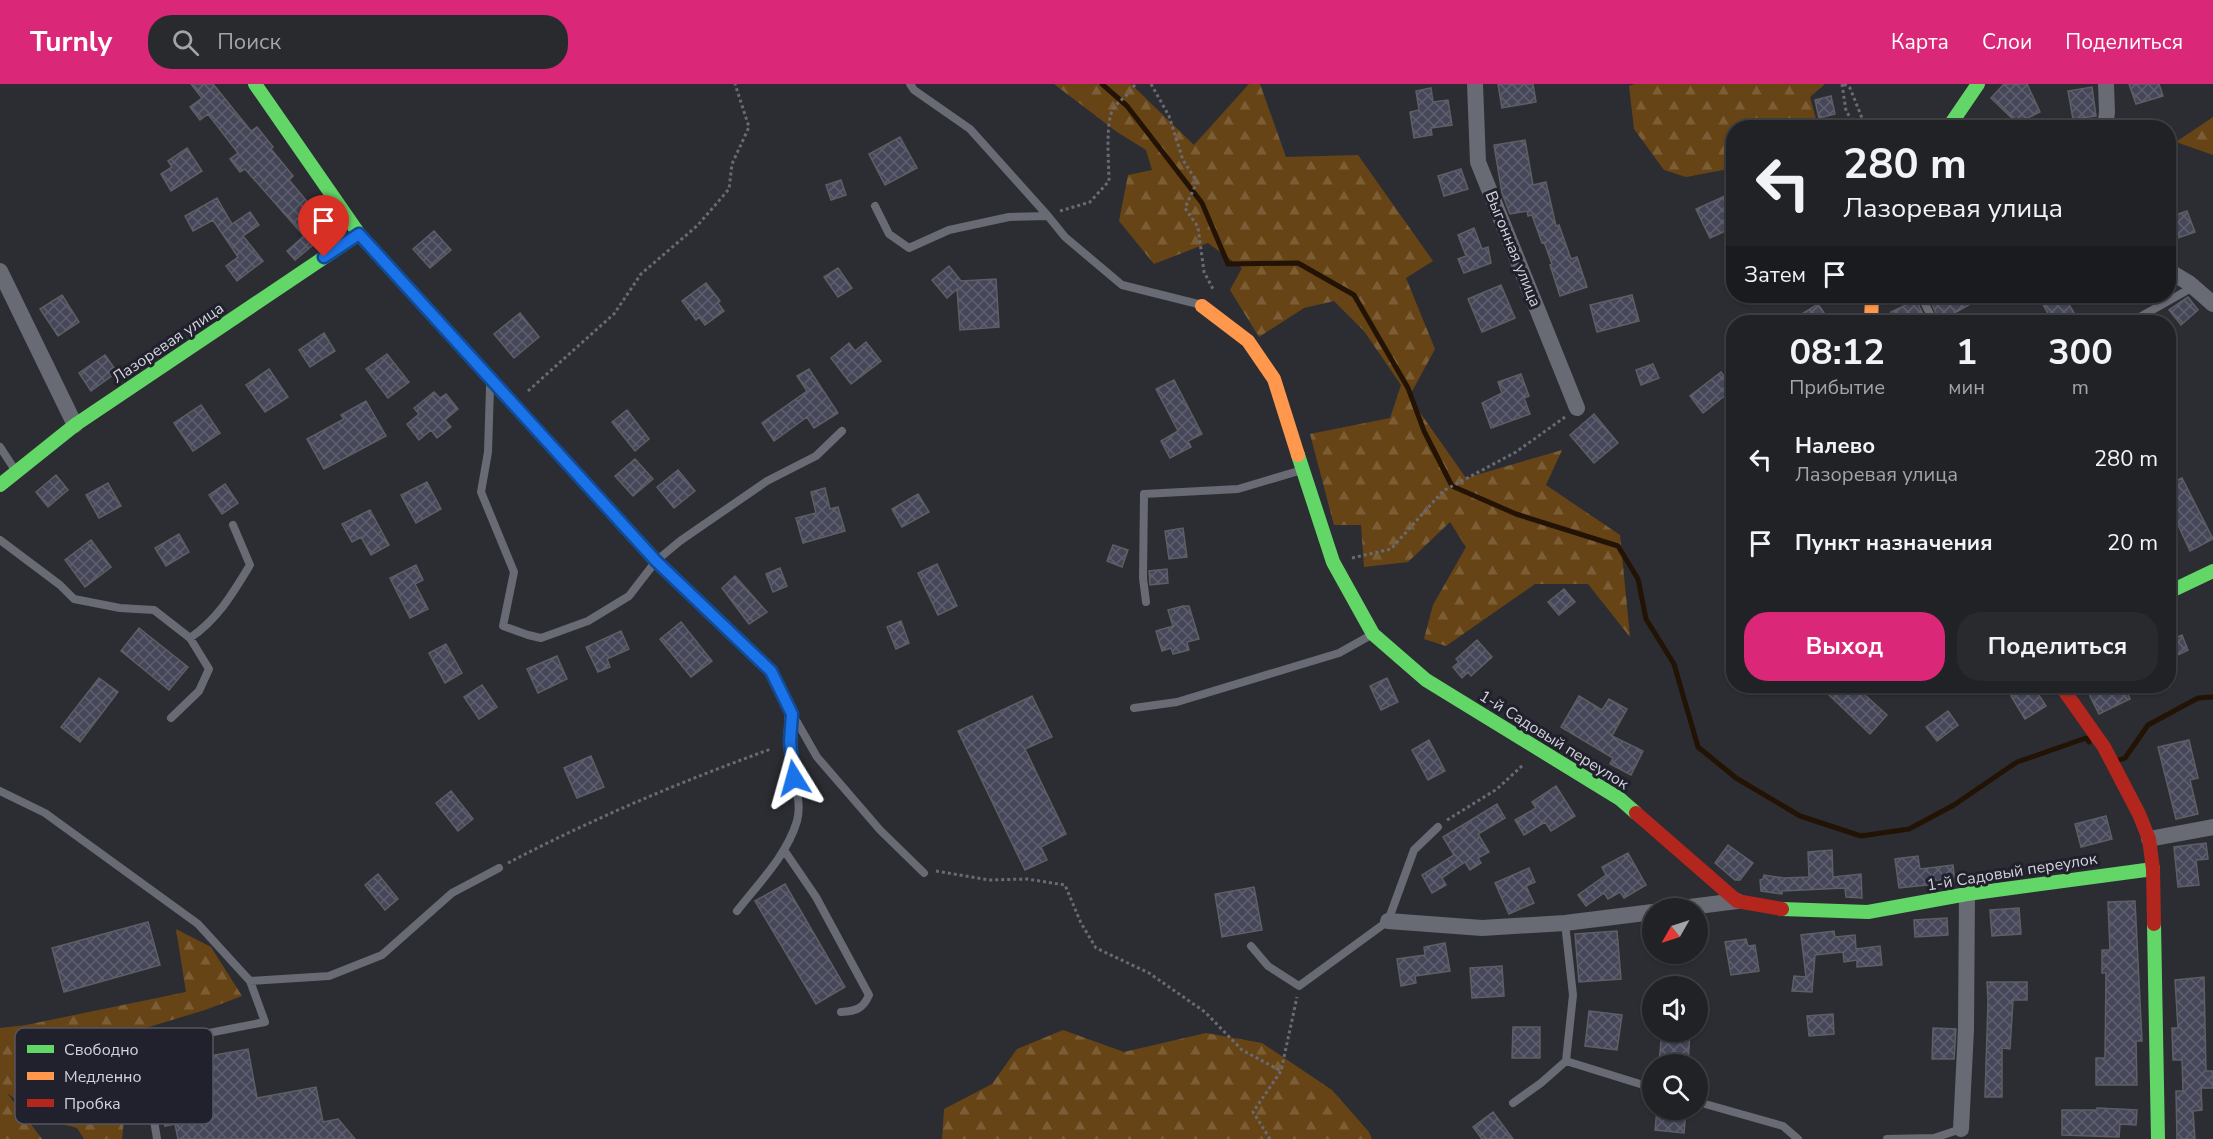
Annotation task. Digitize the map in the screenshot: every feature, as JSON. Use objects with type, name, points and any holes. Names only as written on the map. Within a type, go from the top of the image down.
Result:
[{"type":"street","points":[[255,84],[359,234],[656,561],[771,671],[792,714],[790,742],[794,778]]},
{"type":"street","name":"Выгонная улица","points":[[1475,84],[1478,162],[1577,408]]},
{"type":"street","points":[[1953,120],[1978,84]]},
{"type":"street","points":[[2106,84],[2106,120]]},
{"type":"street","name":"Лазоревая улица","points":[[0,485],[75,425],[359,234]]},
{"type":"street","points":[[0,271],[75,425]]},
{"type":"street","points":[[2176,276],[2213,304]]},
{"type":"street","name":"1-й Садовый переулок","points":[[1202,306],[1248,341],[1274,379],[1333,562],[1373,634],[1426,680],[1620,799],[1737,901],[1790,910],[1868,912],[1967,894],[2153,869]]},
{"type":"street","points":[[2176,589],[2213,571]]},
{"type":"street","points":[[2066,693],[2104,747],[2149,839],[2153,869],[2158,1139]]},
{"type":"street","points":[[2149,839],[2213,827]]},
{"type":"street","points":[[1959,1134],[1966,1029],[1967,894]]},
{"type":"street","points":[[1708,905],[1737,901]]},
{"type":"street","points":[[1388,921],[1482,928],[1565,923],[1642,913]]},
{"type":"lane","points":[[910,84],[914,90],[970,129],[1065,237],[1122,285],[1202,306]]},
{"type":"lane","points":[[875,206],[889,234],[909,248],[949,230],[1009,217],[1048,216]]},
{"type":"lane","points":[[2176,297],[2193,287]]},
{"type":"lane","points":[[2143,315],[2165,303]]},
{"type":"lane","points":[[490,378],[488,452],[481,492],[514,573],[503,626],[541,638],[588,621],[629,596],[656,561],[721,511],[767,481],[816,456],[842,431]]},
{"type":"lane","points":[[0,447],[16,473]]},
{"type":"lane","points":[[1146,602],[1143,578],[1144,494],[1238,489],[1303,470]]},
{"type":"lane","points":[[190,638],[206,628],[229,600],[250,565],[232,525]]},
{"type":"lane","points":[[0,540],[60,585],[74,599],[120,608],[154,609],[190,638],[209,669],[199,691],[171,718]]},
{"type":"lane","points":[[1134,708],[1177,702],[1339,653],[1373,634]]},
{"type":"lane","points":[[792,714],[817,757],[880,830],[924,873]]},
{"type":"lane","points":[[736,911],[784,850],[798,820],[798,799],[794,778]]},
{"type":"lane","points":[[0,791],[45,813],[198,924],[250,981],[265,1022],[213,1032]]},
{"type":"lane","points":[[1251,946],[1268,966],[1299,986],[1388,921],[1414,850],[1438,826]]},
{"type":"lane","points":[[784,850],[816,897],[869,995],[865,1005],[855,1011],[841,1012]]},
{"type":"lane","points":[[250,981],[329,976],[382,955],[452,893],[498,868]]},
{"type":"lane","points":[[1513,1103],[1566,1061],[1573,995],[1565,923]]},
{"type":"lane","points":[[1566,1061],[1642,1085]]},
{"type":"lane","points":[[1708,1105],[1783,1126],[1798,1139]]},
{"type":"lane","points":[[155,1124],[157,1139]]},
{"type":"lane","points":[[1887,1139],[1934,1138],[1959,1134]]},
{"type":"path","points":[[514,404],[614,314],[641,274],[698,225],[729,189],[732,164],[749,127],[735,84]]},
{"type":"path","points":[[1048,216],[1090,202],[1109,181],[1108,142],[1112,110],[1133,90],[1135,84]]},
{"type":"path","points":[[1151,84],[1169,116],[1183,160],[1197,182],[1185,208],[1198,227],[1204,272],[1213,290]]},
{"type":"path","points":[[1843,84],[1846,111],[1852,120]]},
{"type":"path","points":[[1843,84],[1851,88],[1863,120]]},
{"type":"path","points":[[1333,562],[1391,549],[1443,491],[1516,452],[1577,408]]},
{"type":"path","points":[[498,868],[551,840],[716,769],[790,742]]},
{"type":"path","points":[[1438,826],[1497,789],[1539,751]]},
{"type":"path","points":[[924,873],[938,871],[989,880],[1028,879],[1065,885],[1096,948],[1149,973],[1204,1012],[1242,1050],[1281,1071]]},
{"type":"path","points":[[1270,1139],[1253,1112],[1281,1071],[1299,986]]},
{"type":"green space","points":[[1054,84],[1131,84],[1194,145],[1249,84],[1260,84],[1286,157],[1358,155],[1433,261],[1406,278],[1435,349],[1409,397],[1466,478],[1562,450],[1546,485],[1620,535],[1630,637],[1588,584],[1535,584],[1446,646],[1424,639],[1433,605],[1466,547],[1450,522],[1408,562],[1364,567],[1361,525],[1334,525],[1310,434],[1390,418],[1401,385],[1364,331],[1334,301],[1304,308],[1259,337],[1230,290],[1242,268],[1208,243],[1154,264],[1119,221],[1128,175],[1152,170],[1146,150],[1117,132]]},
{"type":"green space","points":[[1635,84],[1825,84],[1810,97],[1816,119],[1841,120],[1726,120],[1726,170],[1686,177],[1664,170],[1634,129],[1629,86]]},
{"type":"green space","points":[[2213,117],[2213,155],[2176,142]]},
{"type":"green space","points":[[176,929],[211,947],[242,996],[145,1028],[15,1028],[15,1099],[7,1093],[15,1104],[15,1124],[31,1124],[42,1139],[0,1139],[0,1028],[26,1025],[186,992]]},
{"type":"green space","points":[[1063,1030],[1124,1052],[1206,1033],[1262,1043],[1332,1090],[1369,1132],[1372,1139],[942,1139],[944,1109],[992,1084],[1017,1049]]},
{"type":"green space","points":[[62,1124],[124,1124],[122,1139],[84,1139],[77,1128]]},
{"type":"building","points":[[191,84],[213,84],[251,131],[257,127],[293,176],[289,180],[331,230],[295,260],[287,251],[304,236],[245,169],[240,172],[230,159],[238,153],[208,114],[200,120],[190,107],[202,98]]},
{"type":"building","points":[[1498,84],[1533,84],[1536,102],[1502,108]]},
{"type":"building","points":[[2004,84],[2027,84],[2040,112],[2023,120],[2014,120],[1991,98]]},
{"type":"building","points":[[2129,84],[2159,84],[2163,96],[2136,104]]},
{"type":"building","points":[[2092,87],[2096,116],[2073,119],[2068,91]]},
{"type":"building","points":[[1431,88],[1433,102],[1448,100],[1452,125],[1431,128],[1432,135],[1414,138],[1410,112],[1419,110],[1416,91]]},
{"type":"building","points":[[1831,96],[1835,114],[1819,118],[1815,100]]},
{"type":"building","points":[[900,137],[917,168],[885,185],[869,154]]},
{"type":"building","points":[[1525,140],[1533,185],[1546,182],[1556,226],[1559,225],[1571,259],[1577,257],[1587,287],[1560,296],[1550,265],[1552,264],[1532,215],[1528,216],[1527,211],[1510,214],[1502,193],[1494,145]]},
{"type":"building","points":[[187,148],[202,171],[171,191],[161,174],[172,167],[168,161]]},
{"type":"building","points":[[1461,169],[1468,189],[1444,196],[1438,176]]},
{"type":"building","points":[[841,180],[846,195],[831,200],[826,185]]},
{"type":"building","points":[[1726,196],[1726,231],[1710,238],[1696,209]]},
{"type":"building","points":[[217,198],[232,224],[250,212],[259,225],[243,236],[263,261],[237,281],[226,266],[238,257],[213,220],[193,231],[185,216]]},
{"type":"building","points":[[2187,211],[2195,232],[2176,239],[2176,215]]},
{"type":"building","points":[[1474,228],[1482,249],[1488,247],[1491,263],[1464,273],[1458,259],[1466,256],[1458,235]]},
{"type":"building","points":[[434,231],[451,250],[430,268],[413,249]]},
{"type":"building","points":[[949,266],[961,281],[996,279],[999,327],[960,330],[957,289],[947,298],[932,280]]},
{"type":"building","points":[[838,268],[852,288],[838,297],[824,277]]},
{"type":"building","points":[[706,283],[720,301],[718,303],[724,311],[705,325],[699,317],[696,320],[682,301]]},
{"type":"building","points":[[1501,285],[1515,318],[1482,332],[1468,299]]},
{"type":"building","points":[[62,295],[79,322],[58,336],[40,309]]},
{"type":"building","points":[[1632,295],[1639,321],[1597,332],[1590,305]]},
{"type":"building","points":[[2188,297],[2198,310],[2181,325],[2176,315],[2169,310]]},
{"type":"building","points":[[1910,303],[1918,303],[1924,315],[1892,315],[1891,312]]},
{"type":"building","points":[[1931,303],[1972,303],[1951,315],[1937,315]]},
{"type":"building","points":[[2042,303],[2068,303],[2074,313],[2070,315],[2049,315]]},
{"type":"building","points":[[1818,304],[1825,315],[1800,315]]},
{"type":"building","points":[[520,313],[539,337],[514,358],[494,334]]},
{"type":"building","points":[[324,333],[335,351],[310,367],[299,350]]},
{"type":"building","points":[[866,342],[881,361],[851,384],[831,358],[849,343],[855,351]]},
{"type":"building","points":[[387,354],[409,382],[388,398],[366,369]]},
{"type":"building","points":[[105,355],[117,372],[91,391],[79,373]]},
{"type":"building","points":[[1653,364],[1659,378],[1641,385],[1636,370]]},
{"type":"building","points":[[269,369],[288,397],[265,412],[246,385]]},
{"type":"building","points":[[809,369],[838,413],[814,428],[807,417],[774,441],[762,423],[807,391],[797,376]]},
{"type":"building","points":[[1721,372],[1726,379],[1726,395],[1703,413],[1690,396]]},
{"type":"building","points":[[1521,374],[1529,396],[1524,398],[1530,414],[1491,428],[1482,403],[1502,393],[1498,382]]},
{"type":"building","points":[[1174,380],[1202,434],[1188,441],[1191,447],[1170,458],[1161,441],[1178,431],[1156,389]]},
{"type":"building","points":[[434,392],[440,398],[446,394],[458,409],[445,420],[451,427],[437,438],[431,430],[419,440],[407,424],[419,414],[414,408]]},
{"type":"building","points":[[366,401],[386,436],[324,469],[307,439],[344,419],[341,415]]},
{"type":"building","points":[[201,405],[220,433],[193,451],[174,423]]},
{"type":"building","points":[[627,410],[649,439],[635,451],[612,422]]},
{"type":"building","points":[[1594,414],[1618,443],[1594,463],[1570,435]]},
{"type":"building","points":[[635,459],[653,479],[633,496],[615,476]]},
{"type":"building","points":[[678,470],[695,491],[674,508],[657,487]]},
{"type":"building","points":[[56,475],[68,490],[48,507],[36,492]]},
{"type":"building","points":[[2182,478],[2213,539],[2190,551],[2176,520],[2176,481]]},
{"type":"building","points":[[427,482],[441,509],[416,523],[401,495]]},
{"type":"building","points":[[108,483],[121,506],[99,518],[86,495]]},
{"type":"building","points":[[225,484],[238,503],[222,514],[209,495]]},
{"type":"building","points":[[825,488],[830,509],[838,507],[845,531],[803,543],[796,518],[816,513],[811,492]]},
{"type":"building","points":[[918,494],[929,512],[902,527],[892,509]]},
{"type":"building","points":[[370,510],[389,545],[371,555],[361,537],[352,542],[342,524]]},
{"type":"building","points":[[1183,528],[1187,557],[1169,559],[1165,531]]},
{"type":"building","points":[[179,534],[189,552],[166,566],[155,548]]},
{"type":"building","points":[[91,540],[111,567],[85,587],[65,560]]},
{"type":"building","points":[[1113,545],[1128,550],[1122,567],[1107,561]]},
{"type":"building","points":[[937,564],[957,606],[938,615],[918,573]]},
{"type":"building","points":[[416,565],[423,580],[415,584],[428,609],[410,618],[390,578]]},
{"type":"building","points":[[780,568],[787,586],[773,592],[766,574]]},
{"type":"building","points":[[1167,569],[1168,583],[1150,585],[1149,571]]},
{"type":"building","points":[[735,576],[767,612],[749,624],[722,588]]},
{"type":"building","points":[[1564,589],[1575,602],[1559,615],[1548,602]]},
{"type":"building","points":[[1189,606],[1199,639],[1187,642],[1189,650],[1173,654],[1171,648],[1162,651],[1156,631],[1173,626],[1168,610]]},
{"type":"building","points":[[901,621],[909,643],[896,649],[887,627]]},
{"type":"building","points":[[681,622],[712,661],[691,677],[660,639]]},
{"type":"building","points":[[139,628],[188,667],[169,690],[121,651]]},
{"type":"building","points":[[621,631],[629,649],[607,659],[610,667],[598,672],[586,647]]},
{"type":"building","points":[[2182,635],[2188,650],[2176,656],[2176,638]]},
{"type":"building","points":[[1477,640],[1492,657],[1471,676],[1468,672],[1462,678],[1453,667],[1459,662],[1456,659]]},
{"type":"building","points":[[446,644],[462,673],[445,683],[429,653]]},
{"type":"building","points":[[557,656],[567,679],[538,693],[527,669]]},
{"type":"building","points":[[99,678],[118,692],[80,742],[61,727]]},
{"type":"building","points":[[1387,678],[1398,702],[1381,710],[1370,686]]},
{"type":"building","points":[[482,685],[497,707],[479,719],[464,697]]},
{"type":"building","points":[[1827,693],[1863,693],[1887,715],[1870,734]]},
{"type":"building","points":[[2016,693],[2038,693],[2046,706],[2025,719],[2011,696]]},
{"type":"building","points":[[2088,693],[2127,693],[2130,699],[2099,714]]},
{"type":"building","points":[[1032,696],[1052,737],[1025,749],[1066,834],[1041,847],[1047,860],[1025,870],[958,731]]},
{"type":"building","points":[[1579,696],[1602,710],[1609,699],[1627,709],[1612,736],[1643,751],[1631,775],[1610,764],[1613,758],[1561,727]]},
{"type":"building","points":[[1948,711],[1958,725],[1937,741],[1926,727]]},
{"type":"building","points":[[1429,740],[1445,771],[1428,780],[1412,750]]},
{"type":"building","points":[[2189,740],[2198,778],[2190,780],[2198,814],[2176,819],[2158,747]]},
{"type":"building","points":[[591,756],[604,787],[577,798],[564,768]]},
{"type":"building","points":[[1556,786],[1575,816],[1551,831],[1545,822],[1524,835],[1515,820],[1536,808],[1532,802]]},
{"type":"building","points":[[451,791],[473,819],[458,831],[436,803]]},
{"type":"building","points":[[1497,804],[1505,818],[1478,834],[1489,852],[1478,858],[1481,863],[1470,870],[1465,862],[1442,878],[1446,885],[1432,893],[1422,875],[1454,855],[1443,837]]},
{"type":"building","points":[[2106,816],[2112,839],[2081,847],[2075,824]]},
{"type":"building","points":[[2206,843],[2208,859],[2196,860],[2199,885],[2178,887],[2174,847]]},
{"type":"building","points":[[1728,845],[1753,863],[1740,880],[1735,880],[1715,863]]},
{"type":"building","points":[[1832,850],[1833,877],[1861,874],[1862,898],[1846,897],[1845,888],[1782,891],[1782,894],[1761,891],[1760,880],[1764,875],[1784,878],[1809,877],[1808,852]]},
{"type":"building","points":[[1628,853],[1646,885],[1624,898],[1620,892],[1608,899],[1604,893],[1586,906],[1578,895],[1606,875],[1602,867]]},
{"type":"building","points":[[1918,856],[1920,869],[1953,865],[1955,882],[1899,888],[1895,859]]},
{"type":"building","points":[[1529,868],[1535,882],[1526,886],[1534,903],[1509,914],[1495,883]]},
{"type":"building","points":[[378,874],[398,899],[385,910],[365,885]]},
{"type":"building","points":[[785,884],[845,987],[816,1004],[755,901]]},
{"type":"building","points":[[1254,887],[1262,930],[1222,937],[1215,894]]},
{"type":"building","points":[[2135,901],[2142,1041],[2136,1041],[2137,1085],[2096,1085],[2096,1058],[2105,1058],[2106,973],[2102,973],[2102,950],[2110,950],[2108,902]]},
{"type":"building","points":[[2019,908],[2021,934],[1992,936],[1990,910]]},
{"type":"building","points":[[1947,918],[1948,935],[1915,937],[1914,920]]},
{"type":"building","points":[[148,922],[160,965],[64,992],[52,948]]},
{"type":"building","points":[[1617,931],[1621,979],[1579,982],[1575,934]]},
{"type":"building","points":[[1834,931],[1835,937],[1855,935],[1856,949],[1880,946],[1882,965],[1857,967],[1857,960],[1844,962],[1843,952],[1815,955],[1812,992],[1792,991],[1794,976],[1806,977],[1801,935]]},
{"type":"building","points":[[1746,939],[1748,946],[1755,945],[1759,971],[1731,975],[1725,942]]},
{"type":"building","points":[[1445,943],[1450,971],[1415,976],[1416,983],[1401,986],[1397,959],[1425,955],[1424,947]]},
{"type":"building","points":[[1502,966],[1504,996],[1472,998],[1470,968]]},
{"type":"building","points":[[2204,977],[2206,1071],[2213,1071],[2213,1088],[2201,1088],[2202,1110],[2193,1111],[2195,1139],[2177,1139],[2176,1091],[2183,1091],[2182,1060],[2173,1060],[2172,1028],[2178,1028],[2175,980]]},
{"type":"building","points":[[1987,982],[2027,982],[2027,1000],[2013,1000],[2010,1049],[2002,1048],[2002,1097],[1985,1097]]},
{"type":"building","points":[[1589,1011],[1622,1015],[1617,1050],[1585,1046]]},
{"type":"building","points":[[1833,1014],[1834,1034],[1809,1036],[1807,1016]]},
{"type":"building","points":[[1513,1027],[1540,1027],[1540,1058],[1512,1058]]},
{"type":"building","points":[[1933,1028],[1956,1029],[1954,1059],[1932,1059]]},
{"type":"building","points":[[1661,1042],[1689,1042],[1689,1054],[1660,1054]]},
{"type":"building","points":[[248,1049],[257,1098],[316,1087],[323,1122],[338,1119],[355,1139],[178,1139],[175,1124],[213,1124],[213,1055]]},
{"type":"building","points":[[2097,1108],[2137,1110],[2136,1125],[2120,1124],[2119,1137],[2062,1135],[2062,1110],[2097,1110]]},
{"type":"building","points":[[1493,1112],[1513,1139],[1482,1139],[1473,1127]]},
{"type":"building","points":[[1656,1120],[1685,1120],[1684,1133],[1655,1130]]},
{"type":"waterway","points":[[1102,84],[1127,106],[1202,203],[1228,264],[1298,263],[1354,295],[1408,388],[1424,431],[1452,486],[1516,514],[1618,546],[1638,579],[1646,619],[1674,664],[1698,747],[1736,778],[1800,816],[1861,836],[1909,829],[1954,805],[2017,762],[2086,738],[2089,742]]},
{"type":"waterway","points":[[2119,760],[2125,758],[2148,725],[2198,698],[2213,697]]},
{"type":"traffic: fast","points":[[255,84],[359,234],[656,561],[771,671],[792,714],[790,742],[794,778]]},
{"type":"traffic: fast","points":[[1953,120],[1978,84]]},
{"type":"traffic: fast","points":[[0,485],[75,425],[359,234]]},
{"type":"traffic: fast","points":[[1298,455],[1333,562],[1373,634],[1426,680],[1620,799],[1636,813]]},
{"type":"traffic: fast","points":[[2176,589],[2213,571]]},
{"type":"traffic: fast","points":[[1782,909],[1868,912],[1967,894],[2153,869]]},
{"type":"traffic: fast","points":[[2154,924],[2158,1139]]},
{"type":"traffic: slow","points":[[1871,315],[1872,303]]},
{"type":"traffic: slow","points":[[1202,306],[1248,341],[1274,379],[1298,455]]},
{"type":"traffic: jam","points":[[2066,693],[2104,747],[2139,814],[2149,839],[2153,869],[2154,924]]},
{"type":"traffic: jam","points":[[1636,813],[1737,901],[1782,909]]},
{"type":"route","points":[[324,257],[359,234],[656,561],[771,671],[792,714],[790,760],[794,778]]}]
